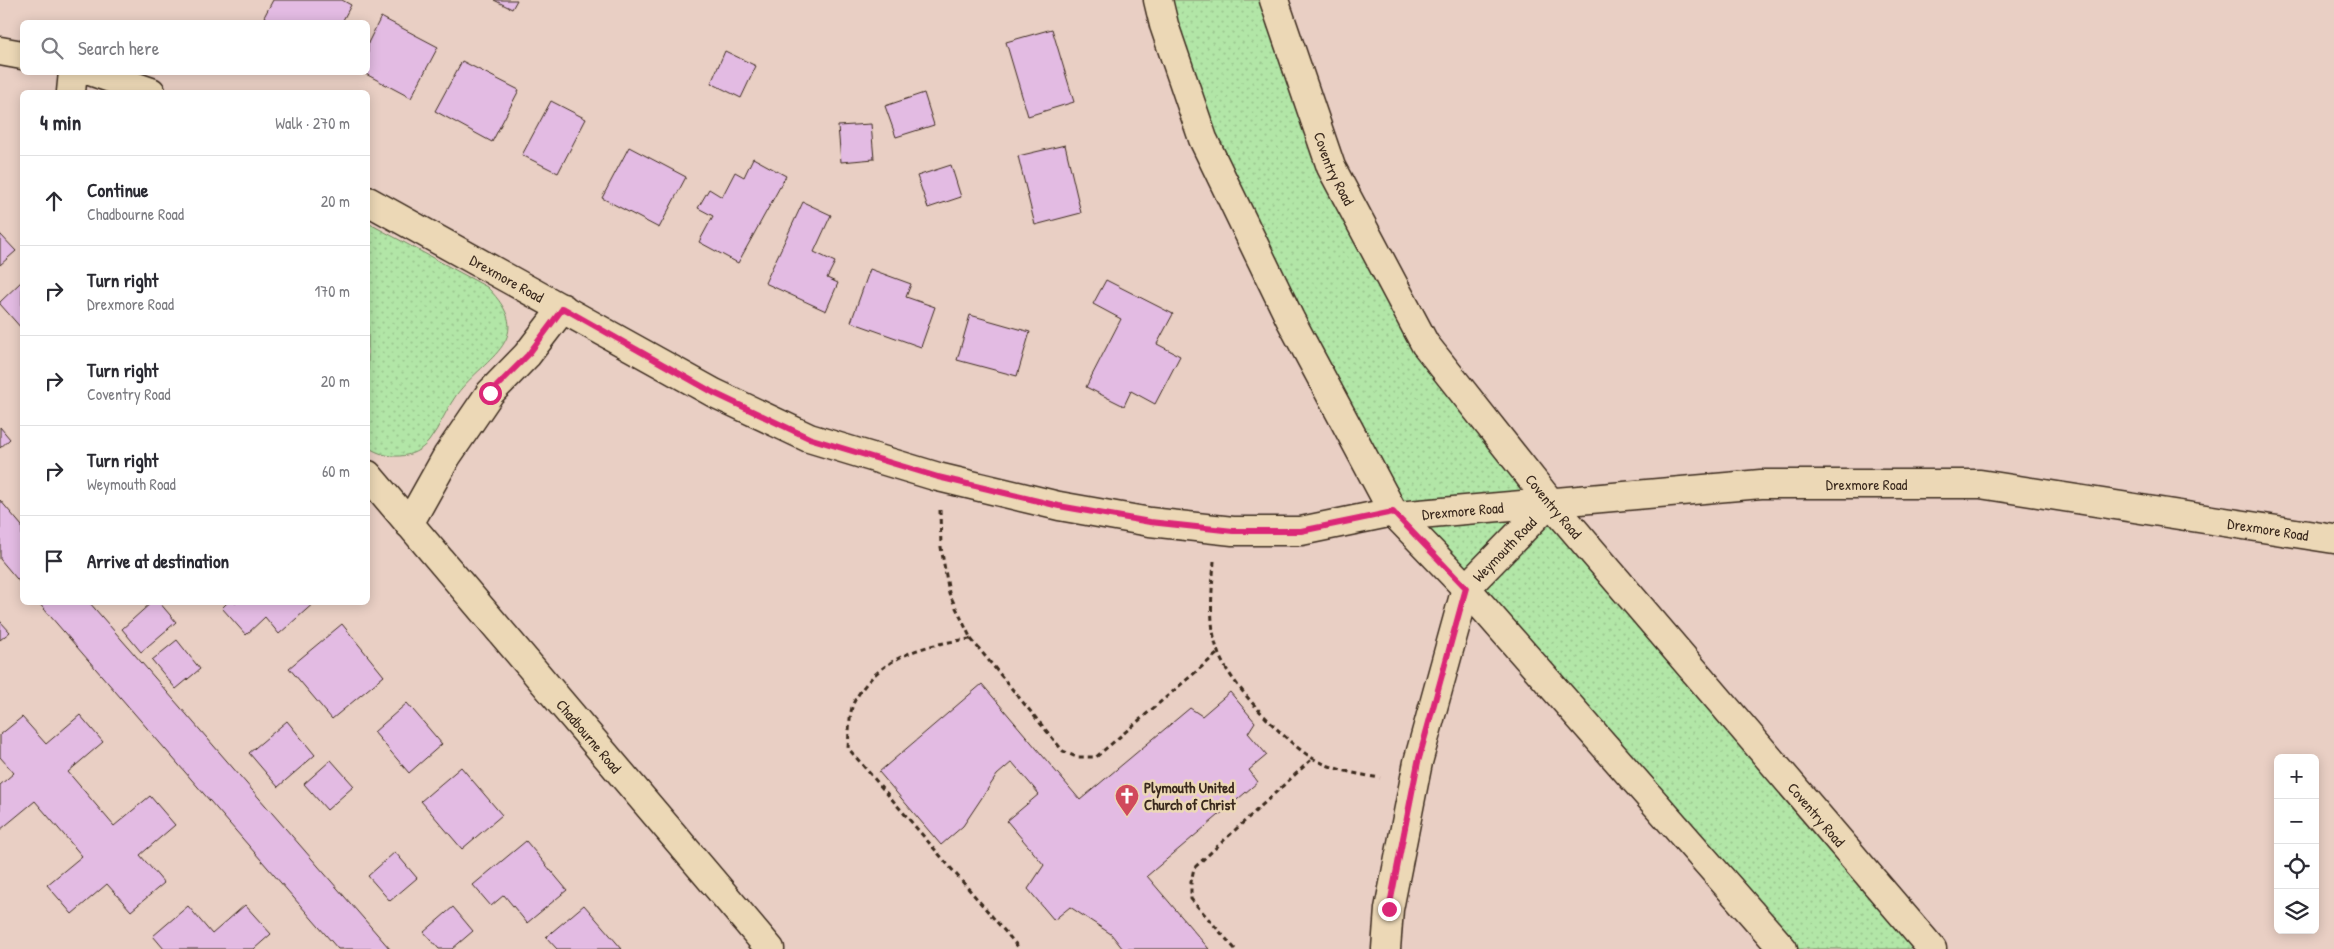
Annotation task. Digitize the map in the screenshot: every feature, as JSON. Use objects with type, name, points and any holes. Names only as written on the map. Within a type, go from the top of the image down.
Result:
[{"type":"street","points":[[1158,0],[1164,25],[1203,139],[1290,319],[1395,514],[1466,588],[1783,949]]},
{"type":"street","name":"Coventry Road","points":[[1274,0],[1331,167],[1425,344],[1550,502],[1932,949]]},
{"type":"street","points":[[0,51],[20,55]]},
{"type":"street","points":[[71,90],[73,75]]},
{"type":"street","points":[[102,75],[145,90]]},
{"type":"street","name":"Drexmore Road","points":[[370,202],[714,393],[809,438],[938,477],[1059,506],[1150,522],[1233,531],[1301,531],[1395,514],[1761,484],[1980,484],[2334,539]]},
{"type":"street","points":[[409,524],[447,456],[490,393],[528,355],[563,308]]},
{"type":"street","name":"Chadbourne Road","points":[[370,478],[770,949]]},
{"type":"street","name":"Weymouth Road","points":[[1386,949],[1389,909],[1418,762],[1466,588],[1550,502]]},
{"type":"path","points":[[940,506],[941,547],[949,593],[971,639],[1063,751],[1076,757],[1096,757],[1218,653]]},
{"type":"path","points":[[1214,562],[1211,613],[1218,653],[1234,682],[1282,733],[1313,758],[1346,772],[1380,778]]},
{"type":"path","points":[[971,639],[944,642],[904,653],[874,676],[853,703],[848,748],[1020,949]]},
{"type":"path","points":[[1235,949],[1191,899],[1191,882],[1194,868],[1313,758]]},
{"type":"green space","points":[[1158,0],[1274,0],[1331,167],[1425,344],[1932,949],[1783,949],[1397,516],[1290,319]]},
{"type":"green space","points":[[370,224],[487,287],[502,305],[508,320],[508,334],[502,346],[457,394],[429,441],[423,447],[416,452],[400,456],[391,456],[370,448]]},
{"type":"building","points":[[273,0],[342,0],[351,5],[343,20],[270,20],[264,17]]},
{"type":"building","points":[[494,0],[517,0],[512,9]]},
{"type":"building","points":[[381,17],[438,47],[411,98],[368,75],[370,75],[370,39]]},
{"type":"building","points":[[1052,29],[1074,102],[1028,116],[1006,42]]},
{"type":"building","points":[[725,51],[756,66],[741,98],[711,83]]},
{"type":"building","points":[[462,61],[519,90],[492,142],[435,111]]},
{"type":"building","points":[[924,93],[934,125],[896,137],[885,106]]},
{"type":"building","points":[[551,101],[586,119],[558,173],[522,155]]},
{"type":"building","points":[[871,124],[874,159],[841,162],[838,126]]},
{"type":"building","points":[[1065,145],[1081,213],[1035,225],[1018,156]]},
{"type":"building","points":[[629,147],[686,177],[659,228],[602,198]]},
{"type":"building","points":[[753,158],[786,176],[738,263],[699,242],[713,216],[698,208],[709,189],[722,197],[735,172],[744,177]]},
{"type":"building","points":[[951,165],[961,197],[928,208],[917,176]]},
{"type":"building","points":[[803,202],[831,215],[814,252],[835,262],[827,278],[838,283],[826,311],[765,283]]},
{"type":"building","points":[[0,234],[16,251],[0,265]]},
{"type":"building","points":[[870,269],[911,284],[906,297],[935,307],[921,347],[851,322]]},
{"type":"building","points":[[1106,280],[1173,314],[1157,344],[1180,356],[1155,404],[1131,391],[1124,406],[1086,387],[1121,319],[1093,304]]},
{"type":"building","points":[[20,283],[20,327],[0,304]]},
{"type":"building","points":[[970,315],[1030,332],[1017,376],[957,360]]},
{"type":"building","points":[[0,427],[10,439],[0,448]]},
{"type":"building","points":[[0,500],[20,524],[20,583],[0,559]]},
{"type":"building","points":[[41,605],[92,605],[390,949],[338,949]]},
{"type":"building","points":[[149,605],[162,605],[176,622],[141,652],[122,629]]},
{"type":"building","points":[[225,605],[312,605],[279,634],[265,617],[246,635],[222,608]]},
{"type":"building","points":[[0,621],[10,632],[0,640]]},
{"type":"building","points":[[342,624],[384,676],[332,719],[289,668]]},
{"type":"building","points":[[177,640],[200,669],[176,689],[152,660]]},
{"type":"building","points":[[982,684],[1080,800],[1190,708],[1202,716],[1230,692],[1255,722],[1248,733],[1267,755],[1249,770],[1258,782],[1147,876],[1209,949],[1123,949],[1111,934],[1070,907],[1054,920],[1028,889],[1044,865],[1007,821],[1039,794],[1012,762],[997,775],[963,826],[941,845],[879,772]]},
{"type":"building","points":[[407,703],[442,744],[409,773],[374,732]]},
{"type":"building","points":[[80,715],[103,742],[68,772],[114,826],[150,796],[175,825],[140,855],[164,883],[131,911],[107,884],[72,914],[47,885],[82,856],[35,801],[0,830],[0,785],[14,773],[0,757],[0,735],[22,717],[46,744]]},
{"type":"building","points":[[287,721],[315,755],[278,787],[249,753]]},
{"type":"building","points":[[331,760],[354,786],[327,810],[304,784]]},
{"type":"building","points":[[461,767],[502,815],[462,849],[421,801]]},
{"type":"building","points":[[526,841],[567,890],[527,923],[504,895],[491,906],[473,885]]},
{"type":"building","points":[[395,852],[417,878],[390,901],[368,876]]},
{"type":"building","points":[[245,905],[271,934],[254,949],[164,949],[153,936],[188,906],[212,934]]},
{"type":"building","points":[[584,905],[622,949],[557,949],[546,937]]},
{"type":"building","points":[[453,907],[473,931],[452,949],[439,949],[424,932]]},
{"type":"place","name":"Plymouth United Church of Christ","points":[[1127,817]]},
{"type":"route","points":[[490,393],[528,355],[563,308],[714,393],[809,438],[938,477],[1059,506],[1150,522],[1233,531],[1301,531],[1393,512],[1466,588],[1418,762],[1389,909]]}]
